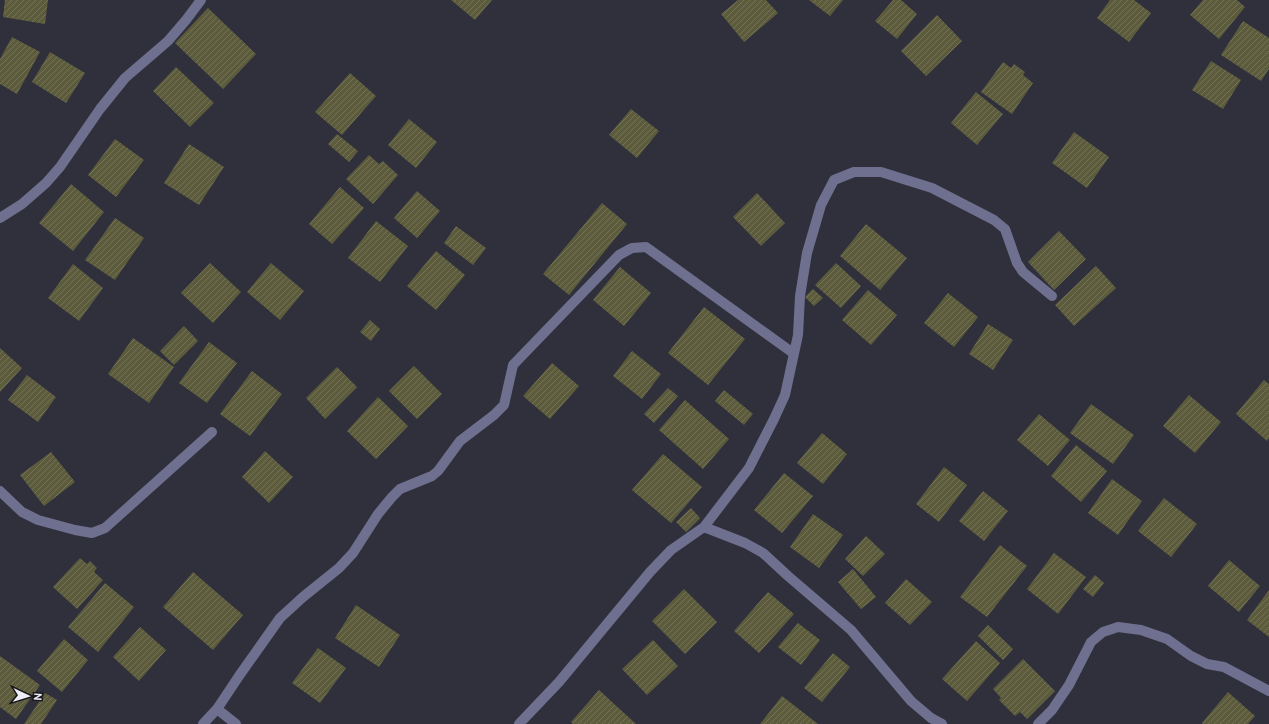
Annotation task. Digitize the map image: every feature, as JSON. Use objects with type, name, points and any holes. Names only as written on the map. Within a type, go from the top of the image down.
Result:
[{"type":"street","points":[[0,218],[22,204],[46,183],[60,167],[100,109],[125,78],[168,41],[186,20],[200,0]]},
{"type":"street","points":[[519,724],[559,682],[650,572],[671,550],[704,527],[749,468],[785,395],[798,335],[800,296],[807,253],[821,204],[834,180],[854,172],[881,172],[932,188],[994,220],[1005,229],[1017,263],[1023,272],[1052,296]]},
{"type":"street","points":[[203,724],[217,709],[280,618],[339,568],[352,553],[378,514],[392,497],[400,489],[432,476],[438,471],[460,441],[494,415],[504,405],[513,365],[619,255],[632,248],[646,247],[793,353]]},
{"type":"street","points":[[0,491],[22,512],[38,520],[92,533],[105,528],[212,432]]},
{"type":"street","points":[[704,527],[745,543],[763,553],[851,630],[911,701],[931,718],[942,724]]},
{"type":"street","points":[[1038,724],[1052,710],[1069,685],[1091,642],[1103,632],[1118,627],[1141,630],[1166,638],[1192,656],[1207,664],[1224,667],[1269,691]]},
{"type":"street","points":[[217,709],[236,724]]},
{"type":"building","points":[[5,0],[48,0],[45,24],[3,17]]},
{"type":"building","points":[[451,0],[492,0],[475,20]]},
{"type":"building","points":[[738,0],[766,0],[778,13],[744,42],[721,14]]},
{"type":"building","points":[[809,0],[843,0],[830,16]]},
{"type":"building","points":[[893,0],[901,0],[917,14],[897,39],[875,21]]},
{"type":"building","points":[[1110,0],[1134,0],[1151,13],[1129,42],[1097,18]]},
{"type":"building","points":[[1203,0],[1237,0],[1245,7],[1219,39],[1190,15]]},
{"type":"building","points":[[208,8],[256,54],[223,89],[175,43]]},
{"type":"building","points":[[937,15],[962,41],[926,76],[901,51]]},
{"type":"building","points":[[1243,21],[1269,38],[1269,69],[1261,81],[1221,55]]},
{"type":"building","points":[[12,37],[40,52],[17,94],[0,84],[0,59]]},
{"type":"building","points":[[50,52],[85,73],[66,103],[32,82]]},
{"type":"building","points":[[1211,61],[1241,80],[1223,109],[1192,90]]},
{"type":"building","points":[[1003,62],[1011,68],[1014,64],[1025,72],[1023,75],[1033,83],[1012,114],[981,92]]},
{"type":"building","points":[[176,67],[214,103],[190,127],[153,91]]},
{"type":"building","points":[[350,73],[376,96],[342,135],[315,112]]},
{"type":"building","points":[[976,92],[1003,114],[977,145],[951,123]]},
{"type":"building","points":[[631,109],[659,131],[637,158],[609,135]]},
{"type":"building","points":[[409,119],[437,142],[416,168],[388,145]]},
{"type":"building","points":[[1074,132],[1109,157],[1087,188],[1052,163]]},
{"type":"building","points":[[337,134],[358,151],[349,162],[328,144]]},
{"type":"building","points":[[115,139],[144,160],[116,197],[88,175]]},
{"type":"building","points":[[189,144],[224,167],[199,205],[164,183]]},
{"type":"building","points":[[369,155],[379,164],[383,161],[398,175],[373,204],[346,179]]},
{"type":"building","points":[[71,184],[104,212],[73,251],[39,223]]},
{"type":"building","points":[[340,187],[364,208],[332,244],[309,224]]},
{"type":"building","points":[[417,191],[440,211],[417,238],[394,218]]},
{"type":"building","points":[[757,193],[785,223],[761,246],[733,217]]},
{"type":"building","points":[[602,203],[627,224],[569,295],[543,274]]},
{"type":"building","points":[[115,218],[144,238],[115,280],[85,260]]},
{"type":"building","points":[[376,221],[408,246],[380,282],[348,258]]},
{"type":"building","points":[[866,224],[907,258],[880,290],[840,256]]},
{"type":"building","points":[[456,226],[486,248],[473,265],[444,243]]},
{"type":"building","points":[[1059,231],[1086,259],[1054,290],[1028,262]]},
{"type":"building","points":[[436,251],[465,275],[436,310],[407,286]]},
{"type":"building","points":[[210,263],[241,292],[213,323],[181,293]]},
{"type":"building","points":[[271,263],[304,291],[280,320],[247,292]]},
{"type":"building","points":[[836,263],[861,286],[841,308],[815,285]]},
{"type":"building","points":[[73,264],[103,288],[79,321],[48,298]]},
{"type":"building","points":[[1096,266],[1116,288],[1074,326],[1055,305]]},
{"type":"building","points":[[620,267],[651,293],[624,326],[593,300]]},
{"type":"building","points":[[813,289],[823,298],[814,306],[805,297]]},
{"type":"building","points":[[868,290],[897,315],[871,345],[842,320]]},
{"type":"building","points":[[948,293],[978,317],[954,347],[924,323]]},
{"type":"building","points":[[704,307],[745,339],[708,385],[668,353]]},
{"type":"building","points":[[370,320],[380,329],[371,341],[360,332]]},
{"type":"building","points":[[988,324],[1013,340],[993,370],[969,354]]},
{"type":"building","points":[[184,326],[198,341],[174,365],[160,351]]},
{"type":"building","points":[[133,338],[174,367],[149,403],[108,374]]},
{"type":"building","points":[[209,342],[237,363],[207,403],[179,383]]},
{"type":"building","points":[[0,348],[22,368],[0,392]]},
{"type":"building","points":[[632,351],[661,374],[642,399],[613,376]]},
{"type":"building","points":[[552,363],[579,386],[550,419],[523,396]]},
{"type":"building","points":[[414,366],[442,394],[417,419],[389,391]]},
{"type":"building","points":[[337,367],[357,387],[325,419],[306,398]]},
{"type":"building","points":[[252,371],[282,394],[250,436],[220,414]]},
{"type":"building","points":[[27,375],[56,397],[38,422],[8,400]]},
{"type":"building","points":[[1264,380],[1269,384],[1269,438],[1267,441],[1236,414]]},
{"type":"building","points":[[668,388],[678,396],[654,423],[644,414]]},
{"type":"building","points":[[724,390],[753,414],[744,425],[715,401]]},
{"type":"building","points":[[1189,395],[1221,422],[1195,453],[1163,426]]},
{"type":"building","points":[[378,397],[408,426],[376,459],[347,431]]},
{"type":"building","points":[[685,400],[729,439],[703,469],[659,430]]},
{"type":"building","points":[[1091,404],[1134,435],[1113,464],[1070,433]]},
{"type":"building","points":[[1039,414],[1070,440],[1048,466],[1017,440]]},
{"type":"building","points":[[822,433],[847,454],[823,484],[797,463]]},
{"type":"building","points":[[1076,445],[1107,471],[1081,502],[1051,476]]},
{"type":"building","points":[[265,451],[293,477],[269,503],[242,477]]},
{"type":"building","points":[[51,452],[75,482],[44,506],[20,475]]},
{"type":"building","points":[[663,454],[702,487],[671,523],[632,490]]},
{"type":"building","points":[[944,467],[967,485],[939,522],[916,504]]},
{"type":"building","points":[[784,473],[813,496],[782,533],[754,510]]},
{"type":"building","points":[[1112,479],[1142,501],[1118,535],[1088,513]]},
{"type":"building","points":[[983,491],[1008,511],[984,541],[959,521]]},
{"type":"building","points":[[1164,498],[1197,524],[1171,557],[1138,531]]},
{"type":"building","points":[[691,508],[700,518],[686,532],[676,522]]},
{"type":"building","points":[[813,514],[843,535],[819,568],[790,547]]},
{"type":"building","points":[[866,536],[885,554],[863,576],[845,559]]},
{"type":"building","points":[[1000,545],[1027,566],[987,617],[960,597]]},
{"type":"building","points":[[1054,553],[1086,577],[1058,614],[1027,589]]},
{"type":"building","points":[[80,558],[87,564],[90,561],[97,568],[94,572],[103,580],[77,609],[53,587]]},
{"type":"building","points":[[1229,560],[1260,586],[1239,612],[1208,586]]},
{"type":"building","points":[[853,569],[876,597],[861,609],[838,582]]},
{"type":"building","points":[[193,572],[243,615],[213,650],[163,607]]},
{"type":"building","points":[[1095,575],[1104,583],[1093,597],[1083,589]]},
{"type":"building","points":[[906,579],[932,602],[910,625],[885,603]]},
{"type":"building","points":[[105,583],[134,607],[98,652],[68,627]]},
{"type":"building","points":[[684,589],[717,622],[685,654],[652,621]]},
{"type":"building","points":[[1269,590],[1269,637],[1247,620]]},
{"type":"building","points":[[768,592],[794,614],[759,653],[734,631]]},
{"type":"building","points":[[356,605],[400,635],[379,667],[335,638]]},
{"type":"building","points":[[798,623],[820,640],[801,665],[778,647]]},
{"type":"building","points":[[988,625],[1013,649],[1003,660],[978,636]]},
{"type":"building","points":[[140,627],[166,650],[139,681],[113,657]]},
{"type":"building","points":[[64,639],[88,660],[62,692],[37,671]]},
{"type":"building","points":[[653,640],[678,666],[647,695],[622,669]]},
{"type":"building","points":[[976,641],[1000,663],[967,701],[942,679]]},
{"type":"building","points":[[318,648],[346,668],[320,703],[292,683]]},
{"type":"building","points":[[833,653],[850,667],[822,702],[804,688]]},
{"type":"building","points":[[0,656],[40,685],[16,719],[0,707]]},
{"type":"building","points":[[1023,659],[1055,691],[1027,719],[1020,712],[1015,716],[999,700],[1001,698],[993,689]]},
{"type":"building","points":[[599,690],[636,724],[573,724],[571,722]]},
{"type":"building","points":[[1228,692],[1255,716],[1248,724],[1203,724],[1202,723]]},
{"type":"building","points":[[45,693],[57,700],[41,724],[24,724]]},
{"type":"building","points":[[782,696],[818,724],[760,724]]}]
